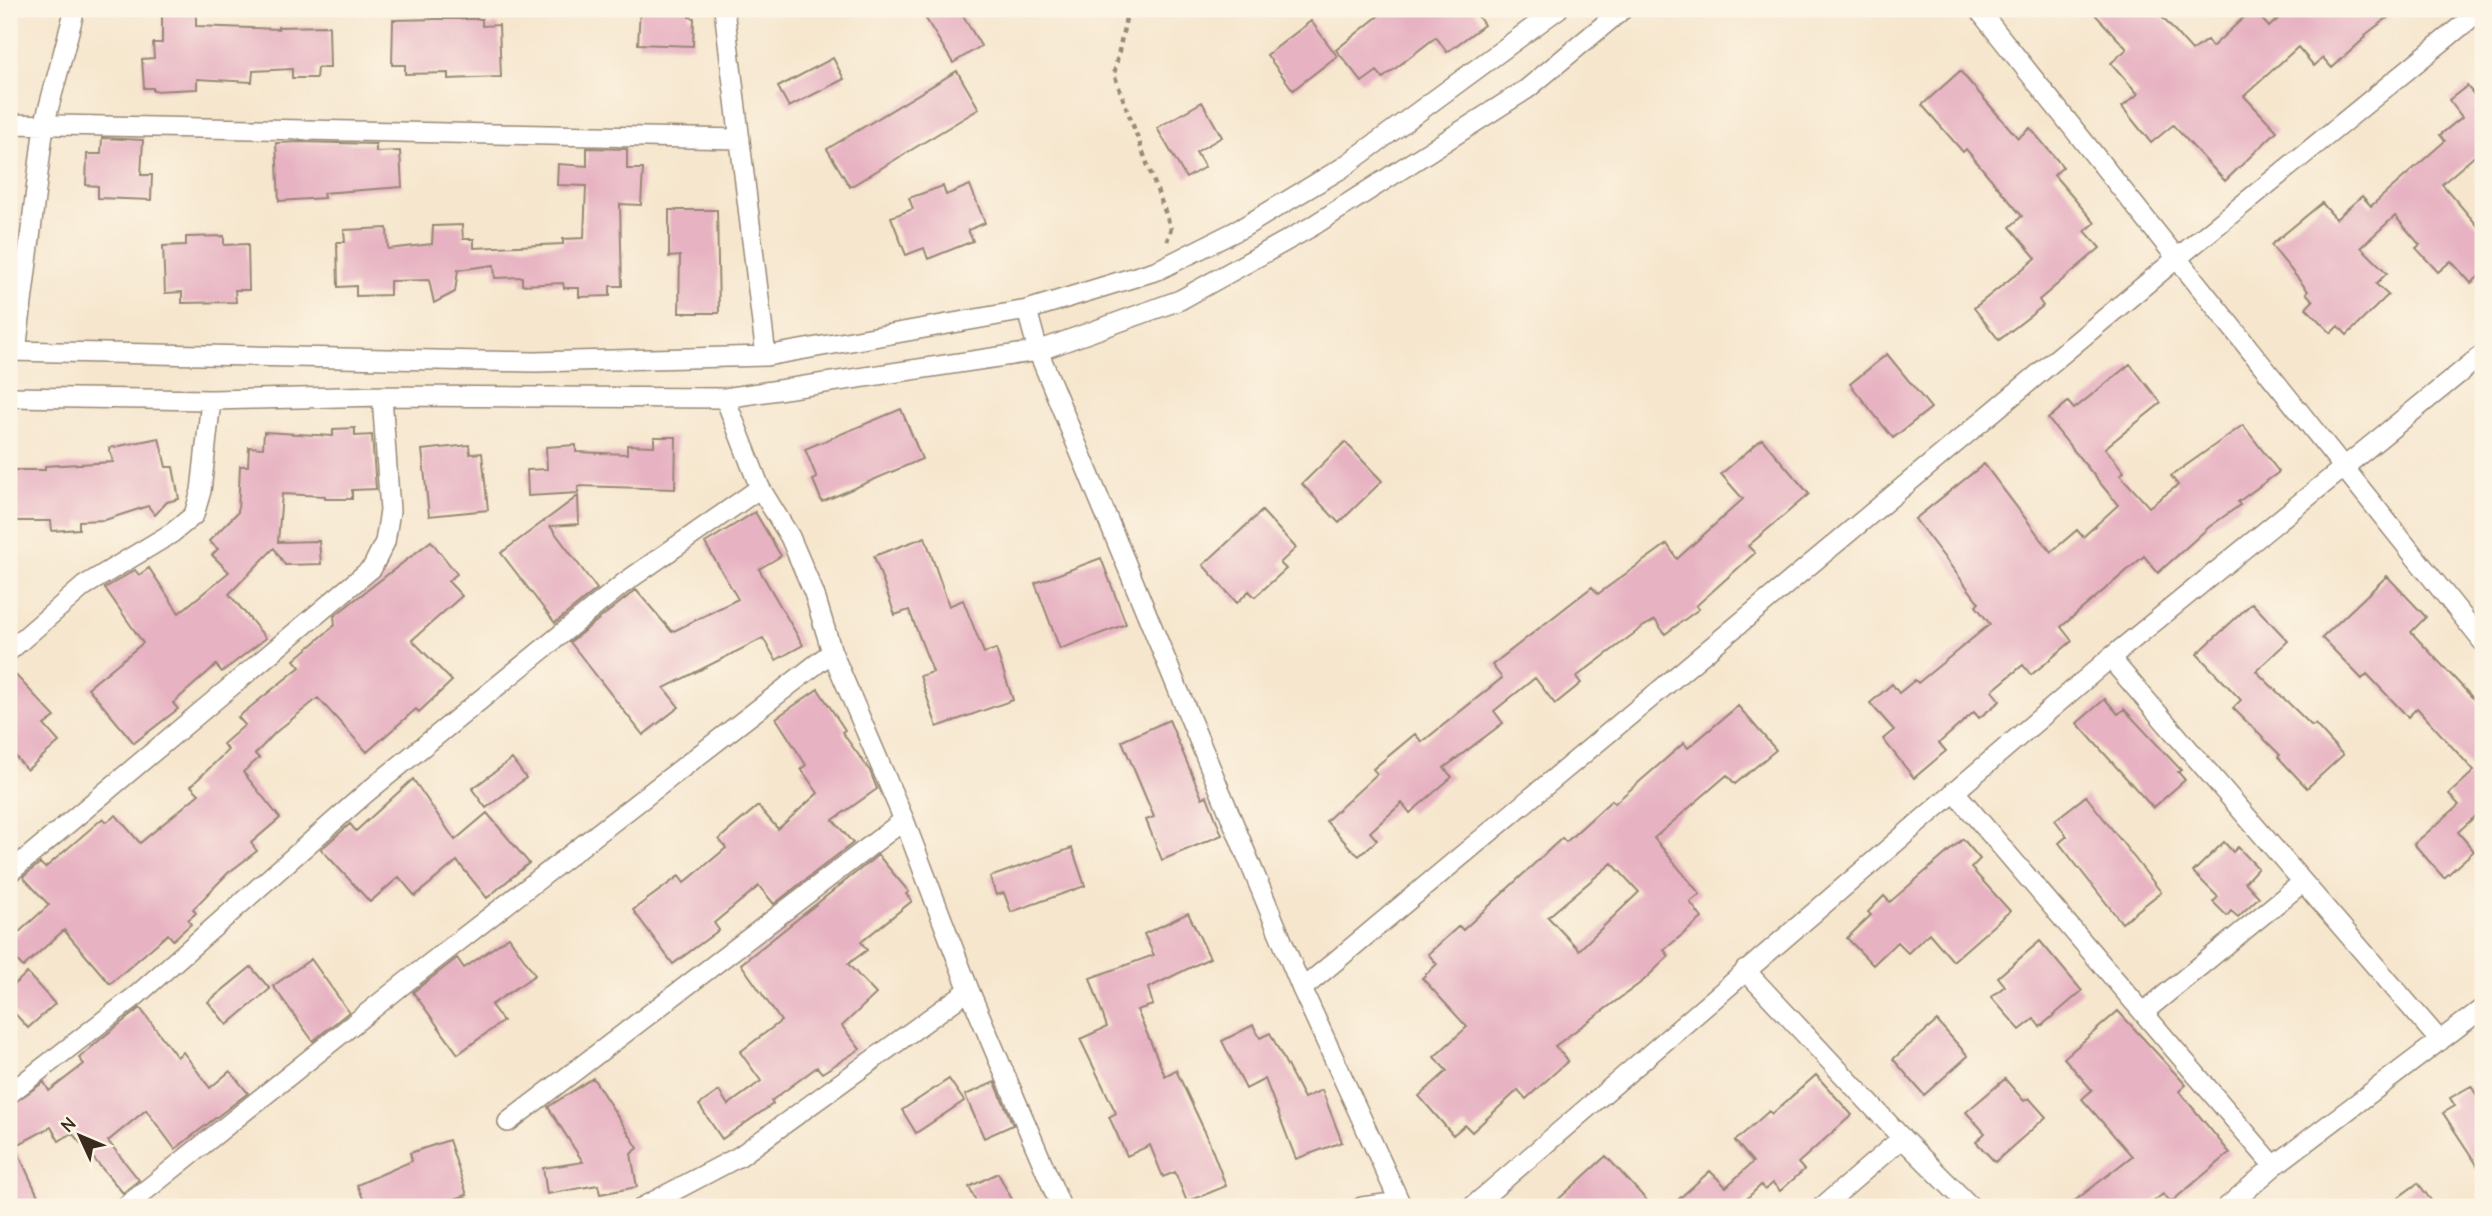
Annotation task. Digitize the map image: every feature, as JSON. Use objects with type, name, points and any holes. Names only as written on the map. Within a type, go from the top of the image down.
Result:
[{"type":"street","points":[[75,9],[44,125],[13,351],[535,362],[766,356],[1027,310],[1158,270],[1242,228],[1342,167],[1558,9]]},
{"type":"street","points":[[724,9],[766,356]]},
{"type":"street","points":[[9,397],[211,400],[382,396],[725,398],[1038,351],[1180,300],[1311,227],[1527,89],[1623,9]]},
{"type":"street","points":[[1978,9],[2483,642]]},
{"type":"street","points":[[1302,989],[2176,259],[2482,9]]},
{"type":"street","points":[[9,124],[740,139]]},
{"type":"street","points":[[1027,310],[1038,351],[1302,989],[1400,1204],[1362,1207]]},
{"type":"street","points":[[1472,1207],[2110,658],[2483,354]]},
{"type":"street","points":[[9,873],[372,568],[385,542],[390,510],[382,396]]},
{"type":"street","points":[[725,398],[760,488],[790,537],[814,593],[832,652],[904,820],[970,990],[1061,1207]]},
{"type":"street","points":[[9,650],[84,586],[172,533],[194,515],[201,491],[211,400]]},
{"type":"street","points":[[9,1094],[137,995],[366,793],[624,583],[760,488]]},
{"type":"street","points":[[125,1207],[406,982],[832,652]]},
{"type":"street","points":[[2110,658],[2440,1041]]},
{"type":"street","points":[[1954,791],[2145,1011],[2274,1166]]},
{"type":"street","points":[[509,1122],[904,820]]},
{"type":"street","points":[[2145,1011],[2303,882]]},
{"type":"street","points":[[1745,970],[1902,1138],[1971,1207]]},
{"type":"street","points":[[643,1207],[740,1156],[970,990]]},
{"type":"street","points":[[2227,1207],[2274,1166],[2483,1009]]},
{"type":"street","points":[[1822,1207],[1902,1138]]},
{"type":"path","points":[[1128,9],[1114,74],[1171,228],[1158,270]]},
{"type":"building","points":[[162,9],[196,9],[196,26],[278,29],[329,26],[330,68],[317,68],[316,78],[292,78],[292,69],[253,71],[252,82],[197,79],[197,89],[153,91],[153,88],[144,88],[142,59],[154,58],[153,43],[162,43]]},
{"type":"building","points":[[640,9],[689,9],[689,17],[694,18],[693,46],[638,44]]},
{"type":"building","points":[[920,9],[959,9],[981,46],[953,63]]},
{"type":"building","points":[[1387,9],[1473,9],[1484,25],[1447,52],[1436,37],[1383,78],[1377,71],[1362,82],[1336,50]]},
{"type":"building","points":[[2090,9],[2155,9],[2192,51],[2207,40],[2212,47],[2253,9],[2269,27],[2289,9],[2399,9],[2365,35],[2366,37],[2332,68],[2323,58],[2314,66],[2298,47],[2244,96],[2277,131],[2225,181],[2173,125],[2151,143],[2122,107],[2138,94],[2111,63],[2127,49]]},
{"type":"building","points":[[482,19],[482,26],[499,25],[501,77],[448,79],[448,73],[405,74],[405,65],[392,65],[393,20]]},
{"type":"building","points":[[1311,21],[1337,56],[1293,90],[1267,55]]},
{"type":"building","points":[[833,58],[844,79],[789,107],[778,87]]},
{"type":"building","points":[[957,71],[979,109],[850,187],[827,149]]},
{"type":"building","points":[[1960,71],[2018,138],[2030,128],[2063,167],[2054,175],[2095,223],[2085,231],[2100,248],[2039,300],[2043,306],[1999,340],[1974,308],[2036,258],[2010,227],[2022,216],[1966,149],[1963,152],[1922,105]]},
{"type":"building","points":[[2467,86],[2480,102],[2483,99],[2483,149],[2442,184],[2483,232],[2483,273],[2471,283],[2451,261],[2438,272],[2416,248],[2420,245],[2395,216],[2361,247],[2387,273],[2376,284],[2388,295],[2347,335],[2338,326],[2331,333],[2306,308],[2313,301],[2306,293],[2308,291],[2271,245],[2322,203],[2336,219],[2362,196],[2371,206],[2445,141],[2440,135],[2462,117],[2449,100]]},
{"type":"building","points":[[1202,102],[1222,137],[1196,152],[1205,167],[1186,178],[1157,128]]},
{"type":"building","points":[[102,138],[143,140],[141,175],[152,175],[151,200],[98,198],[98,186],[86,185],[87,154],[101,154]]},
{"type":"building","points":[[276,143],[376,144],[376,152],[400,151],[402,187],[323,193],[324,198],[279,201]]},
{"type":"building","points":[[587,148],[627,149],[627,169],[643,169],[641,205],[620,204],[622,286],[610,286],[610,296],[579,297],[579,288],[564,288],[563,283],[522,285],[522,277],[495,278],[494,265],[458,270],[455,292],[434,303],[429,280],[390,281],[390,295],[356,296],[356,286],[338,287],[337,242],[345,242],[344,230],[387,228],[388,249],[432,244],[433,226],[462,225],[463,239],[474,239],[474,248],[563,244],[563,239],[584,238],[586,186],[557,185],[558,164],[587,166]]},
{"type":"building","points":[[970,185],[985,223],[968,230],[973,241],[928,259],[924,248],[906,255],[891,217],[913,209],[909,198],[943,186],[946,195]]},
{"type":"building","points":[[669,210],[717,210],[719,313],[679,313],[680,256],[669,257]]},
{"type":"building","points":[[224,236],[224,245],[248,244],[249,290],[235,290],[236,302],[182,303],[182,292],[165,293],[163,246],[186,245],[186,237]]},
{"type":"building","points":[[1887,354],[1931,408],[1893,438],[1850,384]]},
{"type":"building","points":[[2130,364],[2161,403],[2105,448],[2124,472],[2120,475],[2149,507],[2178,485],[2171,476],[2243,425],[2279,472],[2238,502],[2240,505],[2209,527],[2158,573],[2144,556],[2061,627],[2072,641],[2031,675],[2023,665],[1992,691],[2000,701],[1979,718],[1974,712],[1939,743],[1946,751],[1914,778],[1883,739],[1894,730],[1870,703],[1892,684],[1899,693],[1915,680],[1918,683],[1990,624],[1976,606],[1979,603],[1915,519],[1984,464],[2051,552],[2077,530],[2083,537],[2118,505],[2048,419],[2068,402],[2074,409]]},
{"type":"building","points":[[901,409],[922,459],[822,502],[813,480],[817,478],[805,449]]},
{"type":"building","points":[[355,428],[355,436],[372,435],[376,489],[352,490],[352,499],[282,494],[278,542],[319,541],[321,564],[285,565],[274,548],[229,594],[266,638],[222,672],[216,665],[173,703],[178,709],[134,743],[88,688],[143,643],[105,588],[135,570],[139,575],[149,568],[179,613],[229,572],[212,555],[218,549],[209,541],[238,512],[240,466],[248,466],[249,447],[263,448],[264,432],[333,436],[333,429]]},
{"type":"building","points":[[654,437],[676,437],[675,489],[578,486],[578,493],[528,496],[527,470],[547,469],[546,447],[576,445],[576,452],[627,454],[627,445],[654,446]]},
{"type":"building","points":[[159,438],[166,467],[173,467],[179,499],[167,502],[155,515],[148,506],[105,520],[79,521],[79,529],[52,531],[51,521],[9,521],[9,470],[45,470],[45,466],[113,462],[109,448]]},
{"type":"building","points":[[1762,439],[1809,494],[1748,546],[1755,553],[1696,606],[1699,609],[1665,634],[1655,620],[1644,626],[1576,677],[1581,683],[1555,704],[1535,678],[1494,711],[1503,723],[1444,768],[1452,777],[1410,813],[1402,803],[1370,832],[1377,840],[1359,856],[1352,850],[1326,821],[1377,774],[1373,769],[1415,734],[1422,742],[1502,678],[1492,665],[1592,587],[1598,594],[1667,544],[1677,559],[1743,499],[1721,474]]},
{"type":"building","points":[[1345,442],[1382,481],[1339,523],[1302,484]]},
{"type":"building","points":[[469,445],[470,454],[482,453],[488,510],[429,516],[422,450]]},
{"type":"building","points":[[578,496],[579,524],[550,526],[597,589],[555,623],[501,553]]},
{"type":"building","points":[[1262,511],[1296,548],[1280,563],[1286,569],[1255,597],[1249,591],[1237,603],[1203,565]]},
{"type":"building","points":[[755,512],[781,556],[759,569],[803,645],[776,660],[763,638],[664,688],[679,707],[643,735],[570,642],[636,590],[672,632],[738,599],[705,543]]},
{"type":"building","points":[[925,537],[949,606],[963,600],[984,653],[996,649],[1013,700],[937,727],[920,676],[933,672],[909,610],[895,615],[874,556]]},
{"type":"building","points":[[431,541],[457,574],[448,581],[462,596],[412,640],[452,681],[419,712],[416,709],[367,752],[318,698],[276,732],[255,754],[259,758],[243,772],[280,818],[251,843],[257,851],[228,873],[193,909],[196,913],[188,920],[191,924],[173,940],[168,934],[110,984],[64,930],[23,967],[9,951],[9,941],[49,905],[23,877],[40,863],[45,868],[103,818],[107,822],[116,815],[140,843],[199,794],[191,786],[228,750],[223,744],[245,725],[238,717],[300,667],[294,660],[335,625],[334,616]]},
{"type":"building","points":[[1101,558],[1126,624],[1060,649],[1035,583]]},
{"type":"building","points":[[2387,576],[2426,617],[2411,632],[2483,709],[2483,809],[2458,832],[2474,851],[2444,878],[2414,844],[2459,805],[2449,794],[2474,771],[2417,708],[2408,717],[2367,674],[2362,679],[2322,638]]},
{"type":"building","points":[[2252,603],[2288,641],[2256,671],[2312,726],[2315,724],[2343,755],[2307,788],[2278,757],[2280,755],[2233,708],[2241,700],[2197,654]]},
{"type":"building","points":[[9,668],[55,717],[44,725],[59,742],[27,770],[9,749]]},
{"type":"building","points":[[818,689],[845,730],[842,732],[870,771],[877,789],[833,820],[853,843],[774,904],[759,886],[714,923],[719,930],[673,964],[633,910],[679,876],[684,883],[726,848],[719,839],[758,806],[778,829],[818,793],[801,769],[806,765],[776,718]]},
{"type":"building","points":[[2105,699],[2118,714],[2124,709],[2181,770],[2178,772],[2185,780],[2153,808],[2077,723]]},
{"type":"building","points":[[1738,706],[1776,750],[1735,784],[1727,775],[1654,838],[1700,894],[1690,902],[1702,918],[1664,950],[1669,956],[1643,981],[1555,1046],[1568,1061],[1526,1099],[1518,1090],[1472,1132],[1465,1125],[1453,1135],[1419,1096],[1447,1071],[1434,1057],[1467,1027],[1422,978],[1437,964],[1428,954],[1459,926],[1463,930],[1562,838],[1566,842],[1612,800],[1615,803],[1684,743],[1688,748]],"holes":[[[1612,863],[1639,892],[1579,950],[1548,917]]]},
{"type":"building","points":[[1169,720],[1202,798],[1207,796],[1222,835],[1162,860],[1146,820],[1154,817],[1122,741]]},
{"type":"building","points":[[512,759],[526,778],[486,808],[472,789]]},
{"type":"building","points":[[413,779],[455,840],[487,813],[529,863],[487,898],[457,861],[415,896],[399,877],[370,902],[321,849],[350,824],[356,831]]},
{"type":"building","points":[[2086,796],[2161,892],[2122,923],[2059,843],[2067,836],[2055,820]]},
{"type":"building","points":[[1963,839],[1980,859],[1971,868],[2010,911],[1953,961],[1929,933],[1908,953],[1897,942],[1873,965],[1847,938],[1871,915],[1868,912],[1884,896],[1890,902]]},
{"type":"building","points":[[2224,842],[2233,852],[2238,847],[2258,868],[2245,882],[2259,897],[2238,917],[2231,911],[2227,916],[2213,902],[2218,897],[2193,872]]},
{"type":"building","points":[[1072,848],[1085,886],[1011,912],[1004,893],[996,895],[990,877]]},
{"type":"building","points":[[878,855],[909,892],[906,894],[912,901],[861,942],[867,950],[848,964],[876,994],[842,1026],[860,1049],[822,1073],[817,1067],[771,1101],[773,1104],[722,1139],[699,1105],[719,1091],[728,1105],[761,1081],[740,1052],[781,1021],[741,964]]},
{"type":"building","points":[[1188,913],[1210,958],[1148,988],[1153,1005],[1137,1010],[1165,1076],[1176,1070],[1206,1134],[1226,1186],[1187,1202],[1175,1172],[1163,1177],[1150,1145],[1127,1156],[1109,1117],[1116,1113],[1080,1039],[1107,1027],[1090,978],[1154,955],[1144,934]]},
{"type":"building","points":[[509,937],[535,975],[491,1005],[503,1021],[458,1054],[413,992],[457,958],[464,968]]},
{"type":"building","points":[[2040,941],[2082,991],[2040,1027],[2034,1019],[2020,1030],[1991,997],[2005,986],[1998,977]]},
{"type":"building","points":[[311,959],[349,1012],[313,1041],[273,986]]},
{"type":"building","points":[[251,967],[270,989],[227,1025],[208,1002]]},
{"type":"building","points":[[27,973],[55,1004],[28,1028],[9,1007],[9,989]]},
{"type":"building","points":[[140,1008],[177,1057],[183,1052],[210,1088],[230,1071],[248,1093],[175,1149],[146,1110],[108,1141],[139,1180],[123,1193],[72,1133],[59,1141],[51,1127],[15,1146],[43,1207],[9,1207],[9,1106],[44,1082],[49,1091],[84,1064],[79,1058]]},
{"type":"building","points":[[2118,1011],[2186,1085],[2179,1091],[2230,1153],[2171,1202],[2163,1194],[2146,1207],[2067,1207],[2132,1156],[2082,1099],[2092,1090],[2064,1058]]},
{"type":"building","points":[[1937,1021],[1968,1056],[1924,1095],[1893,1059]]},
{"type":"building","points":[[1253,1025],[1260,1038],[1270,1033],[1304,1098],[1322,1090],[1342,1142],[1296,1159],[1265,1079],[1246,1089],[1222,1041]]},
{"type":"building","points":[[1816,1075],[1852,1115],[1798,1163],[1804,1170],[1780,1191],[1773,1183],[1765,1190],[1761,1185],[1741,1204],[1744,1207],[1670,1207],[1710,1171],[1726,1187],[1753,1162],[1735,1141],[1769,1111],[1772,1114]]},
{"type":"building","points":[[593,1078],[638,1148],[631,1154],[637,1187],[600,1194],[598,1185],[547,1194],[543,1168],[583,1162],[548,1107]]},
{"type":"building","points":[[949,1079],[964,1101],[916,1133],[902,1110]]},
{"type":"building","points":[[2005,1079],[2024,1101],[2029,1098],[2046,1117],[1995,1162],[1976,1142],[1985,1133],[1966,1112]]},
{"type":"building","points":[[995,1082],[1013,1125],[984,1138],[965,1095]]},
{"type":"building","points":[[2471,1086],[2476,1094],[2483,1090],[2483,1174],[2443,1113],[2455,1106],[2450,1098]]},
{"type":"building","points":[[449,1140],[467,1195],[429,1207],[367,1207],[357,1185],[412,1161],[410,1153]]},
{"type":"building","points":[[1606,1156],[1653,1207],[1550,1207]]},
{"type":"building","points":[[998,1173],[1016,1207],[979,1207],[969,1187]]},
{"type":"building","points":[[2418,1183],[2436,1207],[2385,1207]]}]
